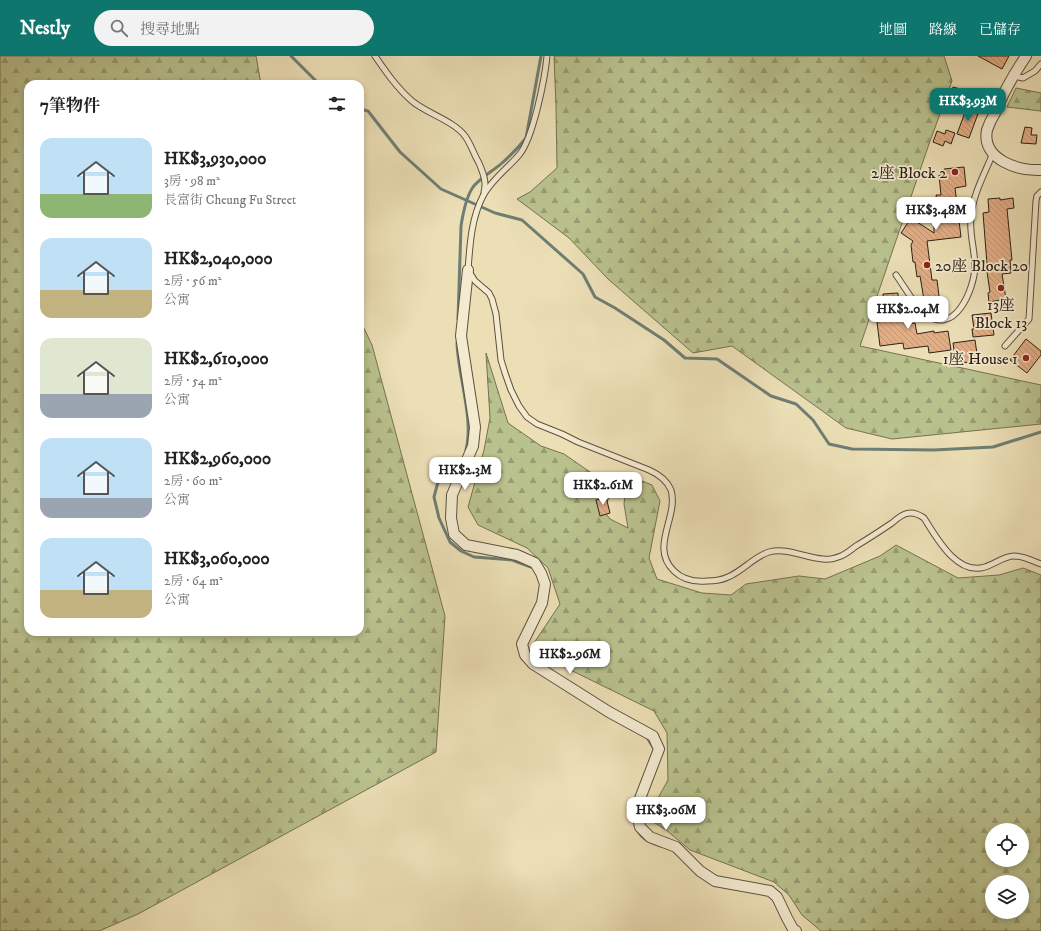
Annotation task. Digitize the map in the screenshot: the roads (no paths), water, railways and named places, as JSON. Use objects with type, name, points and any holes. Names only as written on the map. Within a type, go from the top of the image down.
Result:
[{"type":"street","points":[[1026,56],[997,107],[987,130],[988,142],[993,153],[999,159],[1019,168],[1041,170]]},
{"type":"street","points":[[468,270],[461,336],[475,427],[473,446],[452,495],[451,518],[454,534],[466,545],[517,554],[535,563],[545,584],[542,603],[522,644],[525,655],[533,664],[609,712],[653,736],[659,749],[636,809],[640,827],[650,837],[676,847],[700,871],[715,881],[770,891],[777,897],[793,929],[796,931]]},
{"type":"lane","points":[[376,56],[400,90],[413,102],[459,129],[465,136],[482,170],[486,185],[470,239],[468,270],[475,281],[488,293],[492,299],[496,314],[501,360],[511,390],[520,406],[528,417],[537,424],[659,474],[671,490],[672,499],[663,554],[668,566],[676,573],[686,580],[700,582],[714,581],[729,577],[757,557],[769,552],[779,551],[824,560],[840,557],[892,523],[899,516],[909,512],[918,514],[924,518],[952,556],[962,564],[976,568],[984,568],[1006,558],[1015,556],[1041,564]]},
{"type":"lane","points":[[482,197],[498,176],[520,154],[531,132],[546,68],[547,56]]},
{"type":"lane","points":[[1014,76],[1022,78],[1035,71],[1041,64]]},
{"type":"lane","points":[[896,275],[925,314],[932,318],[940,320],[948,318],[955,315],[961,309],[973,282],[975,268],[970,228],[971,215],[974,202],[993,153]]},
{"type":"lane","points":[[1005,346],[1029,319],[1036,201],[1037,196],[1041,192]]},
{"type":"waterway","points":[[291,56],[315,80]]},
{"type":"waterway","points":[[458,319],[461,226],[467,200],[476,183],[505,160],[526,138],[541,56]]},
{"type":"waterway","points":[[364,110],[368,111],[400,152],[441,189],[495,213],[522,220],[583,274],[595,297],[615,308],[664,340],[685,358],[717,359],[771,396],[796,404],[813,420],[829,444],[852,449],[934,450],[993,447],[1041,432]]},
{"type":"waterway","points":[[457,343],[467,411],[468,438],[466,450]]},
{"type":"waterway","points":[[464,457],[450,468],[438,482],[434,497],[439,518],[450,542],[461,551],[474,557],[512,560],[531,567]]},
{"type":"waterway","points":[[646,736],[653,747]]},
{"type":"waterway","points":[[637,829],[644,838],[661,846]]},
{"type":"place","name":"2座 Block 2","points":[[955,172]]},
{"type":"place","name":"20座 Block 20","points":[[927,265]]},
{"type":"place","name":"13座 Block 13","points":[[1001,288]]},
{"type":"place","name":"1座 House 1","points":[[1026,358]]}]
